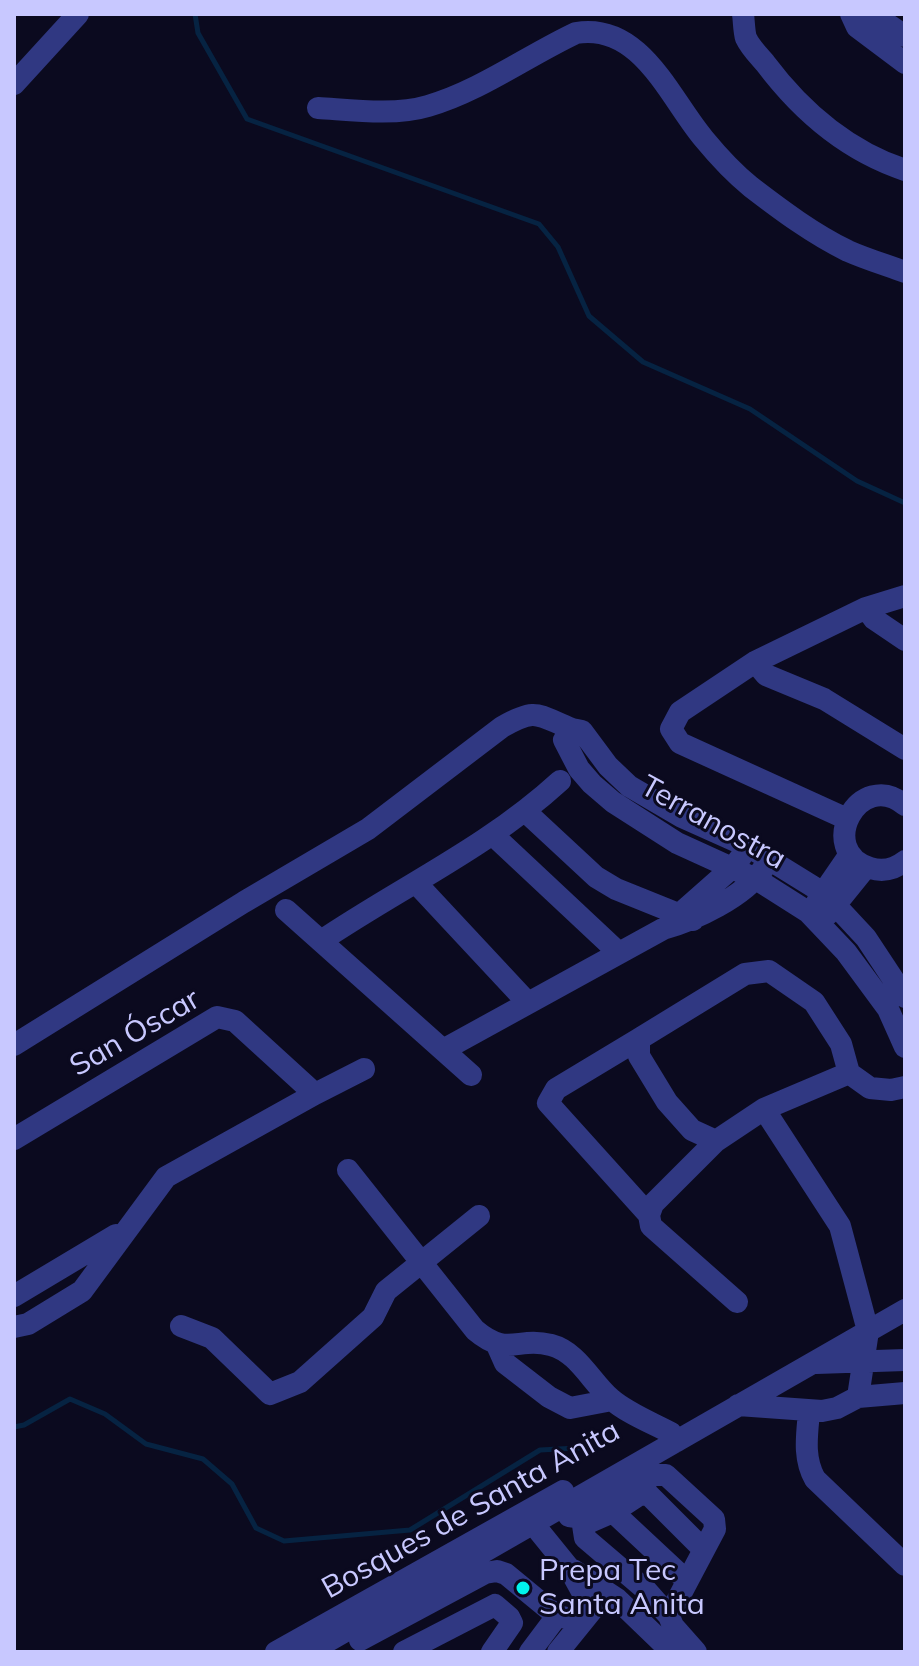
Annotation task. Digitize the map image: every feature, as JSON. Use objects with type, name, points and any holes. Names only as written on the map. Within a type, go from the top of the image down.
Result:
[{"type":"street","points":[[14,84],[78,14]]},
{"type":"street","points":[[743,14],[746,39],[777,79],[811,115],[845,141],[883,163],[905,170]]},
{"type":"street","points":[[851,14],[857,27],[905,63]]},
{"type":"street","points":[[873,14],[905,36]]},
{"type":"street","points":[[318,108],[367,112],[425,107],[466,92],[576,33],[589,30],[627,43],[649,63],[704,139],[748,184],[799,223],[848,251],[905,272]]},
{"type":"street","points":[[847,819],[680,743],[671,729],[680,712],[755,662],[866,608],[905,596]]},
{"type":"street","points":[[866,608],[874,619],[905,640]]},
{"type":"street","points":[[755,662],[766,675],[824,699],[905,749]]},
{"type":"street","points":[[14,1045],[368,829],[511,721],[533,713],[572,729]]},
{"type":"street","name":"Terranostra","points":[[905,997],[866,938],[831,900],[749,847],[669,810],[629,786],[608,766],[582,731],[572,729],[564,740],[579,769],[592,784],[642,822],[677,843],[756,879],[814,918],[846,952],[888,1009],[905,1047]]},
{"type":"street","points":[[321,941],[493,835],[526,812],[560,781]]},
{"type":"street","points":[[904,865],[878,870],[858,860],[844,837],[847,819],[859,803],[888,796],[905,805]]},
{"type":"street","points":[[526,812],[596,877],[616,889],[687,916]]},
{"type":"street","points":[[493,835],[619,953]]},
{"type":"street","points":[[687,916],[749,847]]},
{"type":"street","points":[[443,1050],[756,879],[770,859]]},
{"type":"street","points":[[814,918],[831,900],[858,860]]},
{"type":"street","points":[[417,884],[528,1003]]},
{"type":"street","points":[[286,910],[471,1075]]},
{"type":"street","points":[[649,1215],[548,1103],[556,1089],[745,974],[769,971],[814,1002],[841,1044],[849,1073],[870,1088],[891,1090],[905,1087]]},
{"type":"street","name":"San Óscar","points":[[14,1139],[217,1017],[235,1021],[315,1094]]},
{"type":"street","points":[[639,1039],[639,1056],[667,1102],[692,1130],[716,1141]]},
{"type":"street","points":[[14,1327],[28,1324],[82,1291],[166,1177],[364,1069]]},
{"type":"street","points":[[737,1302],[651,1226],[649,1215],[653,1204],[716,1141],[764,1109],[849,1073]]},
{"type":"street","points":[[764,1109],[840,1226],[868,1331],[858,1397]]},
{"type":"street","points":[[348,1170],[475,1330],[497,1345],[510,1347],[530,1342],[554,1345],[571,1355],[612,1400],[674,1437]]},
{"type":"street","points":[[181,1326],[212,1338],[270,1394],[300,1382],[373,1317],[386,1291],[479,1216]]},
{"type":"street","points":[[14,1296],[125,1229]]},
{"type":"street","name":"Bosques de Santa Anita","points":[[276,1652],[318,1648],[528,1519],[674,1437],[698,1429],[905,1310]]},
{"type":"street","points":[[497,1345],[505,1363],[549,1397],[570,1408],[612,1400]]},
{"type":"street","points":[[811,1364],[905,1360]]},
{"type":"street","points":[[737,1405],[809,1412],[837,1408],[858,1397],[905,1393]]},
{"type":"street","points":[[809,1412],[806,1451],[815,1479],[905,1565]]},
{"type":"street","name":"Bosques de Santa Anita","points":[[528,1519],[554,1513],[674,1437]]},
{"type":"street","points":[[554,1513],[576,1517],[654,1475],[666,1475],[714,1519],[715,1529],[669,1616]]},
{"type":"street","points":[[696,1652],[646,1590],[585,1538],[583,1525],[613,1512],[639,1495],[648,1494],[704,1550]]},
{"type":"street","points":[[613,1512],[687,1581]]},
{"type":"street","points":[[528,1519],[569,1568],[617,1599],[672,1652]]},
{"type":"street","points":[[569,1568],[588,1616]]},
{"type":"street","points":[[318,1648],[485,1573],[497,1571],[506,1574],[557,1616],[588,1616]]},
{"type":"street","points":[[558,1652],[603,1602],[617,1599]]},
{"type":"street","points":[[415,1650],[495,1605],[512,1623],[492,1652]]},
{"type":"street","points":[[530,1652],[557,1616]]},
{"type":"waterway","points":[[195,14],[198,33],[247,119],[539,224],[558,247],[589,316],[643,362],[750,409],[857,481],[905,503]]},
{"type":"waterway","points":[[14,1427],[24,1425],[70,1399],[105,1414],[146,1444],[203,1459],[232,1484],[256,1528],[284,1541],[410,1530],[540,1450],[596,1447]]},
{"type":"place","name":"Prepa Tec Santa Anita","points":[[523,1588]]}]
